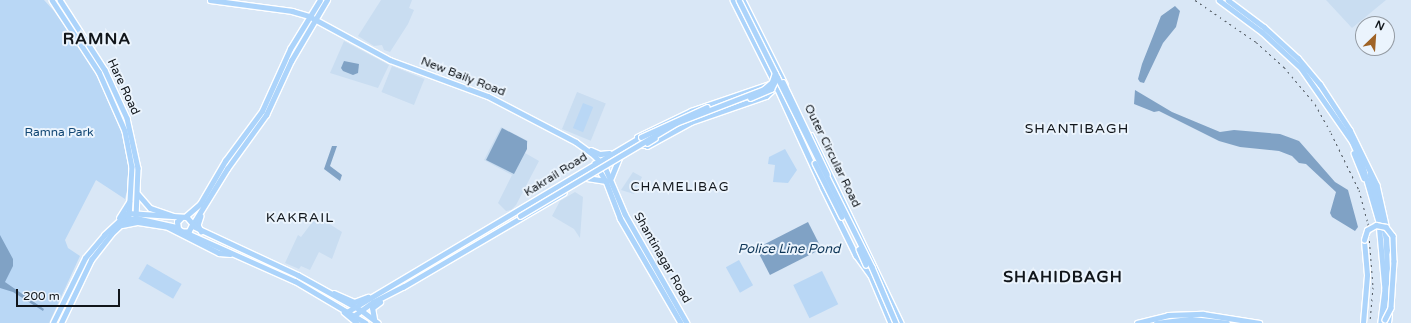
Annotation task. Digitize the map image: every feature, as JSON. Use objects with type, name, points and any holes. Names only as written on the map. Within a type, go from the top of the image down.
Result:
[{"type":"main road","points":[[52,0],[88,53],[108,90],[129,145],[132,166],[129,218]]},
{"type":"main road","name":"Hare Road","points":[[60,0],[92,47],[114,88],[127,118],[134,146],[138,193],[136,218]]},
{"type":"main road","name":"New Baily Road","points":[[210,0],[292,11],[309,16],[390,60],[502,102],[576,142],[597,161]]},
{"type":"main road","points":[[178,230],[181,218],[200,204],[225,161],[262,110],[285,59],[309,16],[320,0]]},
{"type":"main road","points":[[187,233],[205,207],[227,169],[266,115],[291,61],[327,0]]},
{"type":"main road","points":[[738,0],[776,73],[872,267],[896,323]]},
{"type":"main road","name":"Outer Circular Road","points":[[738,0],[827,174],[834,182]]},
{"type":"main road","points":[[1219,0],[1275,42],[1318,85],[1352,141],[1362,163],[1380,222],[1385,289],[1383,322]]},
{"type":"main road","points":[[1228,0],[1279,39],[1318,85],[1360,148],[1375,190],[1386,237],[1388,280],[1383,322]]},
{"type":"main road","points":[[776,73],[777,83],[818,171],[871,276],[879,276]]},
{"type":"main road","points":[[745,91],[766,82],[776,73]]},
{"type":"main road","points":[[634,140],[695,111],[758,91],[769,84],[776,73]]},
{"type":"main road","points":[[506,225],[676,123],[764,89],[771,83],[776,73]]},
{"type":"main road","name":"Outer Circular Road","points":[[776,73],[777,83],[823,188],[856,255],[871,276],[891,323]]},
{"type":"main road","name":"Outer Circular Road","points":[[776,73],[786,85],[901,323]]},
{"type":"main road","points":[[777,83],[786,85]]},
{"type":"main road","points":[[640,146],[690,120],[764,93],[777,83]]},
{"type":"main road","name":"Kakrail Road","points":[[347,312],[352,307],[473,237],[634,140],[639,134],[663,122],[745,91],[777,83]]},
{"type":"main road","name":"Kakrail Road","points":[[355,315],[361,310],[506,225],[514,223],[640,146],[647,146],[691,122],[766,96],[777,83]]},
{"type":"main road","points":[[108,90],[114,88]]},
{"type":"main road","points":[[1344,127],[1366,181],[1377,221],[1382,268],[1383,322]]},
{"type":"main road","points":[[576,142],[594,152],[613,152]]},
{"type":"main road","points":[[587,178],[608,180],[619,158]]},
{"type":"main road","name":"Shantinagar Road","points":[[597,161],[605,167],[608,180],[682,323]]},
{"type":"main road","name":"Shantinagar Road","points":[[597,161],[599,170],[608,180]]},
{"type":"main road","points":[[138,193],[142,202],[150,208],[181,218]]},
{"type":"main road","points":[[53,323],[85,258],[126,209],[131,197]]},
{"type":"main road","points":[[202,231],[198,225],[205,207]]},
{"type":"main road","points":[[111,228],[130,212],[190,218],[193,225],[202,231],[298,275],[352,307],[361,310],[377,322]]},
{"type":"main road","points":[[61,323],[91,260],[119,226],[129,218],[136,218],[187,233],[298,282],[366,323]]},
{"type":"main road","points":[[119,226],[144,223],[170,228],[178,230],[219,253],[231,253]]},
{"type":"main road","points":[[1363,323],[1367,275],[1365,237],[1367,230],[1376,225],[1390,230],[1394,242],[1390,308],[1383,322]]},
{"type":"main road","points":[[473,237],[477,243]]},
{"type":"main road","name":"Shantinagar Road","points":[[653,267],[687,323]]},
{"type":"main road","points":[[330,293],[352,302],[371,297]]},
{"type":"main road","points":[[377,322],[372,308],[387,295]]},
{"type":"main road","points":[[342,308],[357,323]]},
{"type":"main road","points":[[1137,323],[1168,315],[1203,314],[1259,323]]},
{"type":"main road","points":[[1156,323],[1191,319],[1227,323]]},
{"type":"main road","points":[[1176,323],[1209,323]]},
{"type":"shaded area","points":[[381,0],[412,0],[409,8],[414,10],[408,24],[390,52],[384,50],[382,45],[374,46],[358,36]]},
{"type":"shaded area","points":[[1326,0],[1386,0],[1367,16],[1355,16],[1355,26],[1352,28]]},
{"type":"shaded area","points":[[344,41],[389,65],[378,88],[330,73]]},
{"type":"shaded area","points":[[392,66],[424,79],[414,105],[382,92]]},
{"type":"shaded area","points":[[577,92],[606,104],[591,141],[562,129]]},
{"type":"shaded area","points":[[501,127],[528,141],[525,153],[539,161],[516,205],[511,210],[506,211],[498,203],[512,175],[484,160]]},
{"type":"shaded area","points":[[633,172],[642,177],[634,194],[621,190]]},
{"type":"shaded area","points":[[575,192],[583,197],[580,238],[574,229],[552,216],[560,201]]},
{"type":"shaded area","points":[[317,216],[342,232],[332,259],[319,252],[310,270],[301,266],[299,269],[285,263],[298,235],[301,237]]},
{"type":"green space","name":"Ramna Park","points":[[0,0],[44,0],[54,11],[97,73],[122,131],[129,162],[130,177],[125,199],[96,180],[65,240],[68,248],[80,256],[49,323],[0,323]]},
{"type":"green space","points":[[583,103],[593,107],[583,132],[573,128]]},
{"type":"green space","points":[[785,149],[797,170],[788,183],[773,182],[775,165],[768,164],[769,157]]},
{"type":"green space","points":[[739,260],[753,285],[740,293],[726,267]]},
{"type":"green space","points":[[147,264],[182,284],[173,299],[138,279]]},
{"type":"green space","points":[[822,271],[838,304],[809,318],[793,285]]},
{"type":"water","points":[[1175,6],[1180,11],[1176,27],[1163,43],[1144,83],[1140,82],[1138,79],[1142,64],[1161,16]]},
{"type":"water","points":[[344,61],[359,64],[358,73],[353,75],[343,71],[341,68]]},
{"type":"water","points":[[1135,90],[1172,112],[1220,132],[1234,130],[1280,134],[1299,141],[1335,182],[1348,190],[1358,227],[1355,231],[1332,217],[1330,213],[1336,192],[1306,164],[1299,163],[1292,156],[1279,151],[1240,147],[1219,141],[1159,111],[1154,112],[1134,104]]},
{"type":"water","points":[[502,128],[527,141],[527,149],[514,174],[486,160]]},
{"type":"water","points":[[332,146],[337,146],[330,166],[342,175],[340,181],[324,169]]},
{"type":"water","name":"Police Line Pond","points":[[808,222],[822,249],[770,275],[756,248]]},
{"type":"water","points":[[0,235],[13,259],[13,266],[5,282],[44,309],[43,311],[13,292],[0,288]]},
{"type":"railway","points":[[1195,0],[1256,42],[1284,67],[1315,104],[1331,133],[1359,190],[1368,223],[1373,287],[1370,323]]},
{"type":"district","name":"RAMNA","points":[[97,39]]},
{"type":"district","name":"SHANTIBAGH","points":[[1077,129]]},
{"type":"district","name":"CHAMELIBAG","points":[[680,187]]},
{"type":"district","name":"KAKRAIL","points":[[300,218]]},
{"type":"district","name":"SHAHIDBAGH","points":[[1063,277]]}]
